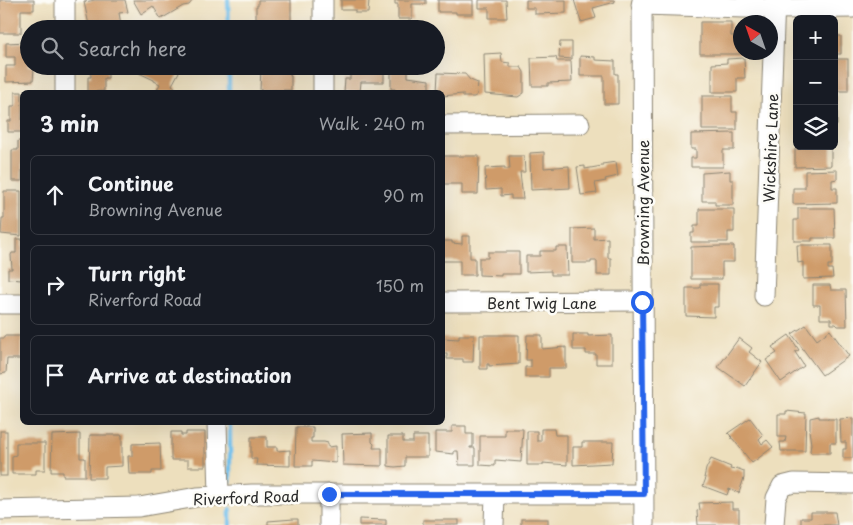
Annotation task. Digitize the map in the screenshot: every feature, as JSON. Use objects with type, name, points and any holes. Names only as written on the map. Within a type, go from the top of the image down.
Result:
[{"type":"street","points":[[65,0],[65,20]]},
{"type":"street","points":[[323,0],[323,20]]},
{"type":"street","points":[[642,2],[775,4],[853,8]]},
{"type":"street","name":"Browning Avenue","points":[[642,2],[644,525]]},
{"type":"street","name":"Wickshire Lane","points":[[764,296],[775,4]]},
{"type":"street","points":[[65,75],[65,90]]},
{"type":"street","points":[[323,75],[323,90]]},
{"type":"street","points":[[445,125],[580,124]]},
{"type":"street","name":"Bent Twig Lane","points":[[445,302],[642,302]]},
{"type":"street","points":[[0,304],[20,304]]},
{"type":"street","points":[[217,425],[219,496]]},
{"type":"street","points":[[774,525],[776,498],[782,486],[794,483],[853,484]]},
{"type":"street","name":"Riverford Road","points":[[0,510],[139,507],[197,497],[252,494],[644,494]]},
{"type":"street","points":[[329,494],[329,525]]},
{"type":"street","points":[[494,525],[495,495]]},
{"type":"building","points":[[0,0],[34,0],[34,10],[21,10],[20,33],[0,33]]},
{"type":"building","points":[[125,0],[128,12],[119,13],[120,20],[88,20],[84,2]]},
{"type":"building","points":[[133,0],[193,0],[189,5],[183,6],[161,19],[153,6],[141,14]]},
{"type":"building","points":[[258,0],[291,0],[291,20],[256,20],[256,6],[258,6]]},
{"type":"building","points":[[341,0],[369,0],[368,13],[355,13],[355,10],[341,10]]},
{"type":"building","points":[[395,0],[426,0],[426,4],[412,4],[412,19],[398,19],[398,4],[395,4]]},
{"type":"building","points":[[438,0],[473,0],[473,14],[438,12]]},
{"type":"building","points":[[479,0],[506,0],[507,18],[489,18],[489,8],[479,8]]},
{"type":"building","points":[[526,0],[566,0],[566,13],[535,14],[535,8],[526,8]]},
{"type":"building","points":[[574,0],[614,0],[615,2],[593,8],[596,18],[581,22]]},
{"type":"building","points":[[700,22],[731,22],[733,54],[700,54]]},
{"type":"building","points":[[838,36],[841,36],[841,54],[838,54]]},
{"type":"building","points":[[20,42],[20,75],[34,75],[33,81],[6,82],[6,66],[15,66],[15,57],[6,57],[6,43]]},
{"type":"building","points":[[560,42],[572,42],[572,59],[559,58]]},
{"type":"building","points":[[501,53],[502,62],[510,63],[510,67],[521,67],[524,72],[524,93],[518,97],[485,94],[484,54]]},
{"type":"building","points":[[580,56],[595,57],[595,60],[615,61],[615,74],[618,74],[618,104],[604,104],[604,76],[580,76]]},
{"type":"building","points":[[556,57],[557,61],[571,61],[572,82],[548,83],[548,86],[532,86],[531,58]]},
{"type":"building","points":[[727,59],[744,60],[745,78],[737,78],[737,92],[712,92],[712,64],[727,63]]},
{"type":"building","points":[[838,59],[848,59],[848,91],[838,91]]},
{"type":"building","points":[[445,73],[465,74],[470,80],[478,83],[477,95],[474,97],[463,97],[463,94],[445,96],[445,90],[437,90],[438,75],[445,75]]},
{"type":"building","points":[[91,75],[108,75],[108,78],[104,78],[104,90],[88,90],[88,77],[91,77]]},
{"type":"building","points":[[143,75],[177,75],[172,85],[176,88],[175,90],[157,90],[160,84]]},
{"type":"building","points":[[261,75],[291,76],[291,90],[260,90]]},
{"type":"building","points":[[350,75],[384,75],[384,82],[361,82],[360,90],[344,90],[345,79],[350,79]]},
{"type":"building","points":[[391,75],[408,75],[408,77],[429,80],[429,90],[391,89]]},
{"type":"building","points":[[15,92],[20,92],[20,132],[8,132],[8,121],[11,121],[11,106],[15,106]]},
{"type":"building","points":[[702,96],[732,96],[732,112],[737,112],[737,130],[702,130]]},
{"type":"building","points":[[734,133],[734,150],[723,150],[723,167],[691,167],[691,158],[696,158],[696,149],[691,149],[691,134]]},
{"type":"building","points":[[18,141],[20,141],[20,181],[12,181],[12,150],[18,150]]},
{"type":"building","points":[[795,150],[831,150],[831,166],[795,167]]},
{"type":"building","points":[[544,152],[544,168],[569,166],[570,188],[531,190],[530,153]]},
{"type":"building","points":[[445,156],[479,156],[478,194],[462,194],[462,184],[445,184]]},
{"type":"building","points":[[509,156],[524,156],[525,172],[520,172],[523,199],[511,199],[511,195],[501,196],[501,189],[486,190],[485,168],[505,167],[505,169],[510,169]]},
{"type":"building","points":[[616,162],[618,176],[595,183],[597,193],[581,195],[577,167],[585,166],[585,169]]},
{"type":"building","points":[[837,170],[837,179],[832,180],[832,188],[837,188],[837,203],[793,204],[793,188],[805,188],[805,171]]},
{"type":"building","points":[[730,171],[730,180],[733,180],[733,205],[715,205],[715,201],[702,201],[702,173]]},
{"type":"building","points":[[4,191],[20,191],[20,236],[1,234],[2,218],[4,218]]},
{"type":"building","points":[[798,208],[834,208],[835,238],[812,238],[812,241],[794,241],[794,220],[798,220]]},
{"type":"building","points":[[699,209],[734,209],[734,232],[728,232],[728,242],[691,242],[691,233],[694,233],[694,226],[699,226]]},
{"type":"building","points":[[594,228],[594,239],[608,238],[608,258],[611,258],[611,275],[597,275],[597,261],[591,261],[591,263],[572,263],[572,229]]},
{"type":"building","points":[[462,236],[470,236],[470,258],[475,258],[475,275],[460,275],[460,261],[445,261],[445,241],[462,244]]},
{"type":"building","points":[[16,239],[20,239],[20,280],[8,279],[8,269],[12,269],[11,255],[16,253]]},
{"type":"building","points":[[797,245],[832,245],[832,265],[828,265],[828,269],[832,269],[833,278],[803,279],[803,262],[798,263]]},
{"type":"building","points":[[734,246],[734,262],[722,262],[722,279],[691,279],[691,247]]},
{"type":"building","points":[[556,247],[567,247],[568,275],[551,275],[551,271],[526,272],[526,256],[540,256],[540,251],[556,251]]},
{"type":"building","points":[[488,252],[519,252],[519,274],[501,274],[501,276],[479,275],[479,258],[488,258]]},
{"type":"building","points":[[700,284],[718,284],[718,307],[714,307],[714,317],[686,316],[686,288],[700,288]]},
{"type":"building","points":[[813,285],[830,285],[831,290],[846,290],[847,326],[831,324],[831,319],[820,319],[820,305],[813,305]]},
{"type":"building","points":[[806,325],[817,340],[830,330],[849,356],[822,375],[792,334]]},
{"type":"building","points":[[573,334],[588,334],[588,336],[612,335],[612,364],[596,364],[596,354],[586,354],[586,350],[573,350]]},
{"type":"building","points":[[459,335],[474,335],[473,362],[463,362],[463,359],[447,359],[447,354],[445,354],[445,338],[459,339]]},
{"type":"building","points":[[480,335],[519,335],[519,364],[489,366],[487,364],[487,369],[480,369]]},
{"type":"building","points":[[527,335],[542,335],[542,349],[566,347],[566,368],[549,368],[549,377],[525,377],[525,367],[531,367],[531,360],[526,360]]},
{"type":"building","points":[[789,335],[799,350],[795,352],[804,366],[781,382],[766,360],[777,353],[772,347]]},
{"type":"building","points":[[4,336],[20,336],[20,359],[7,359],[6,373],[0,374],[0,338],[4,338]]},
{"type":"building","points":[[739,338],[752,348],[749,352],[762,362],[745,386],[718,367]]},
{"type":"building","points":[[786,411],[806,413],[805,451],[781,451],[780,442],[785,442],[786,437],[778,437],[778,414],[786,414]]},
{"type":"building","points":[[819,416],[819,418],[836,419],[836,443],[830,443],[830,453],[811,453],[810,451],[810,418]]},
{"type":"building","points":[[750,418],[763,435],[759,439],[762,444],[767,440],[773,447],[752,463],[728,433]]},
{"type":"building","points":[[853,418],[853,458],[843,458],[843,449],[846,449],[846,442],[841,442],[840,419]]},
{"type":"building","points":[[452,426],[466,426],[466,434],[473,434],[473,447],[470,448],[475,448],[475,465],[459,465],[458,451],[454,451],[454,454],[435,452],[435,432],[452,432]]},
{"type":"building","points":[[296,427],[313,427],[311,442],[328,443],[328,447],[336,446],[336,463],[312,461],[312,466],[295,466]]},
{"type":"building","points":[[505,429],[523,429],[521,462],[495,460],[495,466],[480,465],[480,436],[505,436]]},
{"type":"building","points":[[541,429],[554,429],[555,435],[567,435],[567,465],[543,463],[543,465],[527,465],[527,431],[537,431],[537,441],[541,441]]},
{"type":"building","points":[[0,431],[7,431],[7,476],[0,476]]},
{"type":"building","points":[[171,432],[181,432],[181,435],[186,435],[186,432],[205,432],[205,467],[188,467],[188,460],[171,460]]},
{"type":"building","points":[[372,433],[373,448],[382,448],[382,466],[343,465],[342,434]]},
{"type":"building","points":[[80,434],[80,458],[85,458],[85,476],[63,476],[63,472],[51,472],[52,435]]},
{"type":"building","points":[[90,435],[122,435],[122,466],[105,467],[105,478],[89,478]]},
{"type":"building","points":[[388,436],[403,436],[403,442],[413,442],[413,436],[428,436],[428,457],[405,457],[405,466],[388,466]]},
{"type":"building","points":[[251,437],[267,437],[267,447],[277,447],[277,451],[290,450],[290,466],[256,465],[257,459],[251,459]]},
{"type":"building","points":[[582,442],[613,442],[612,463],[573,465],[573,447],[582,447]]},
{"type":"building","points":[[16,443],[45,443],[45,470],[36,470],[36,474],[12,474],[12,456],[16,455]]},
{"type":"building","points":[[160,443],[161,471],[152,471],[152,474],[129,474],[128,456],[132,456],[132,444]]},
{"type":"building","points":[[711,459],[731,467],[730,469],[735,470],[736,468],[744,471],[744,478],[739,493],[729,489],[727,495],[703,486],[706,478],[704,478],[706,469]]},
{"type":"building","points":[[732,502],[732,509],[739,509],[739,525],[698,525],[697,511],[700,510],[699,503]]},
{"type":"building","points":[[811,512],[835,512],[837,525],[801,525],[801,518],[811,518]]},
{"type":"building","points":[[298,519],[298,525],[268,525],[268,521]]},
{"type":"building","points":[[359,519],[386,520],[386,525],[359,525]]},
{"type":"building","points":[[521,519],[548,519],[548,525],[521,525]]},
{"type":"building","points":[[423,520],[459,520],[459,525],[423,525]]},
{"type":"waterway","points":[[228,0],[229,20]]},
{"type":"waterway","points":[[229,75],[229,90]]},
{"type":"waterway","points":[[230,425],[230,481]]},
{"type":"waterway","points":[[230,509],[230,525]]},
{"type":"route","points":[[329,494],[644,494],[642,302]]}]
